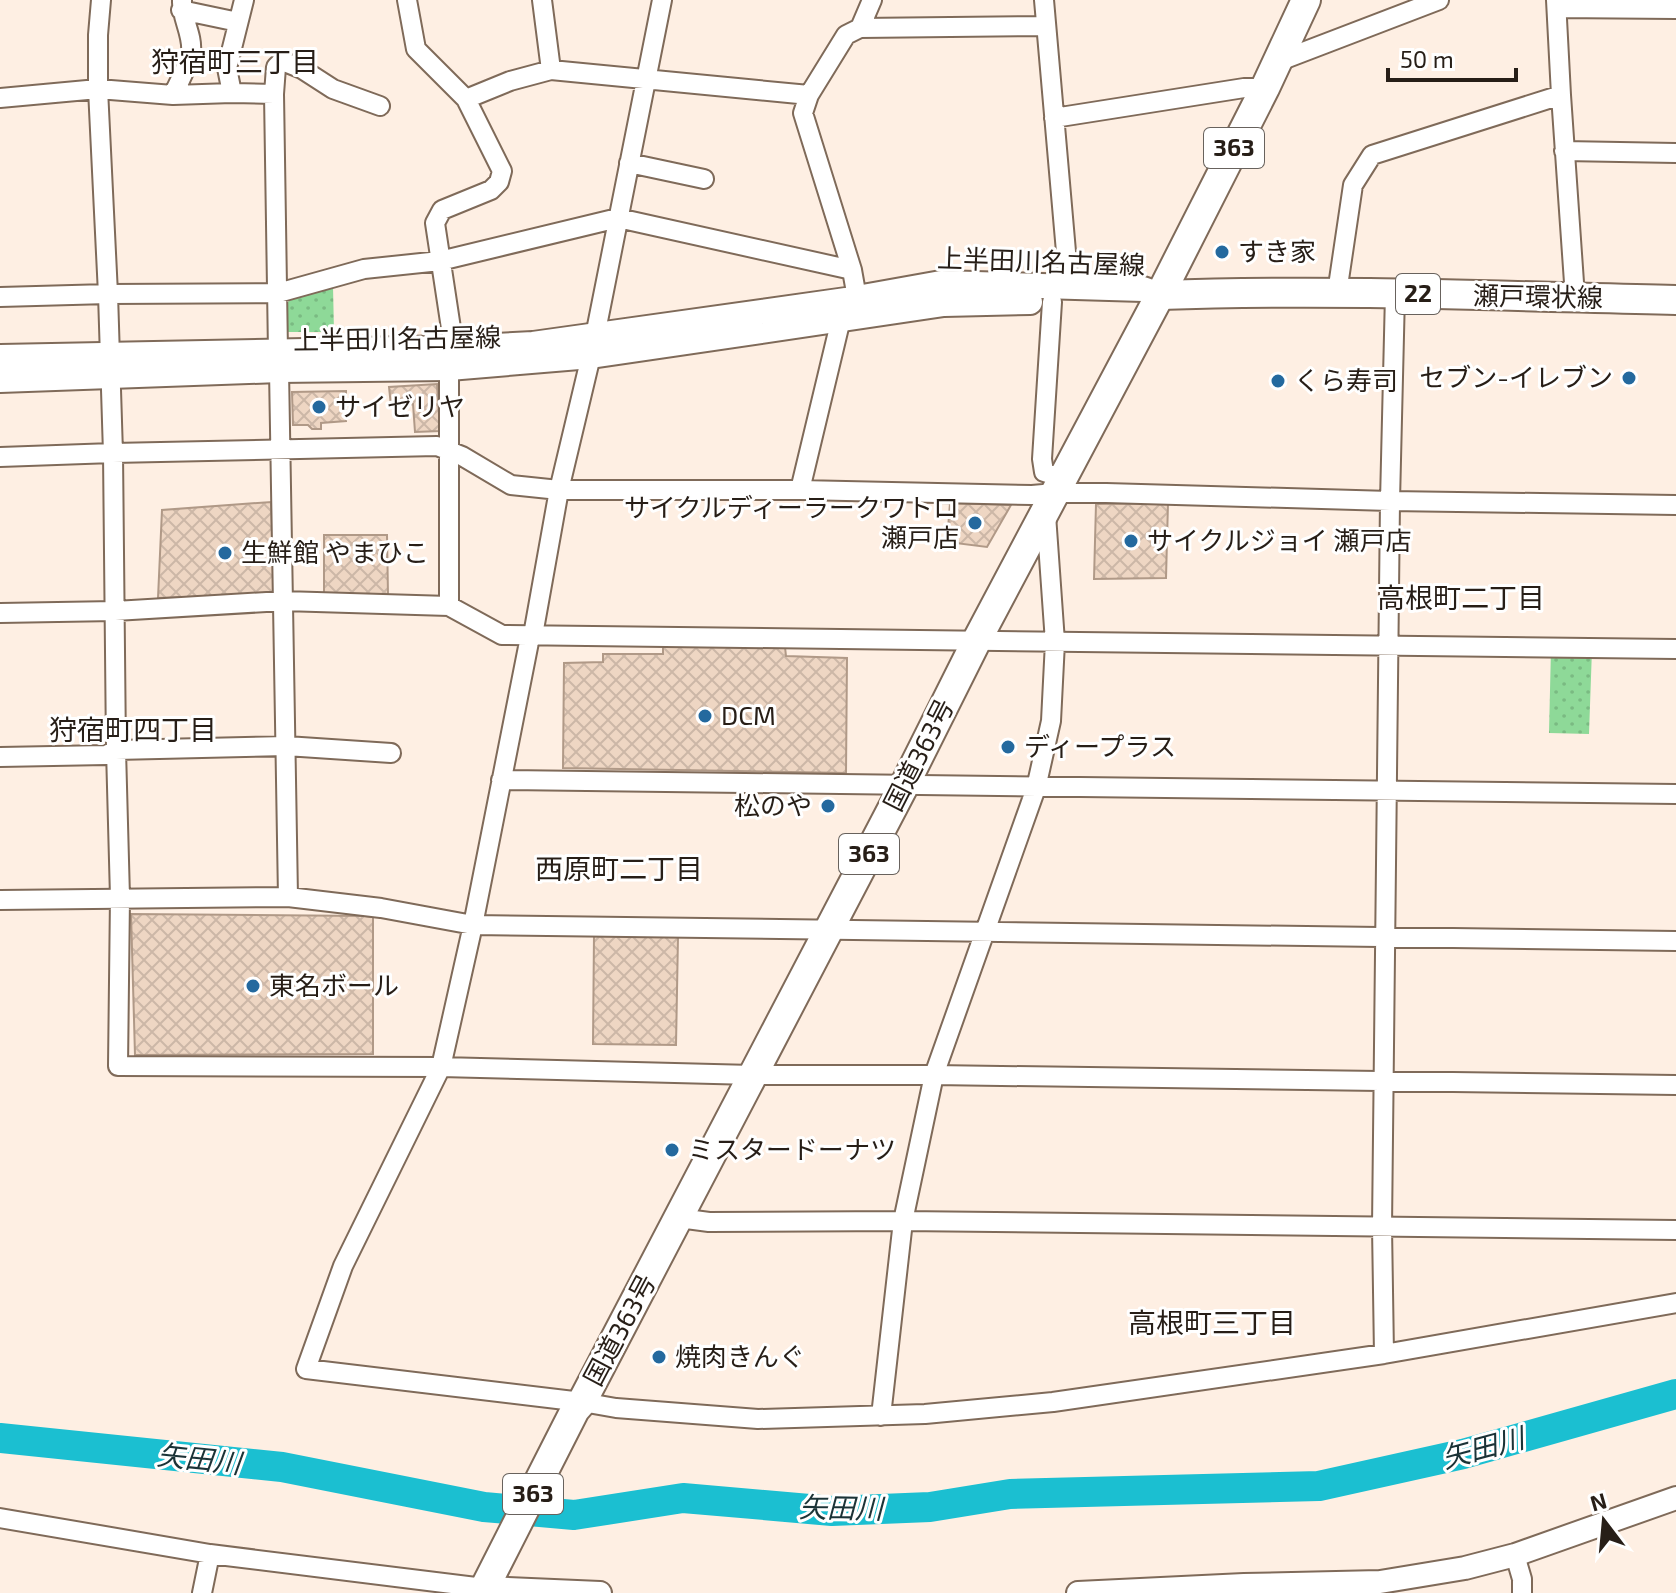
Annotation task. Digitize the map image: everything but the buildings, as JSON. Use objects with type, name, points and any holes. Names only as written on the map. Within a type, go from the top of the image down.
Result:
[{"type":"main road","name":"国道363号","points":[[485,1586],[1160,295],[1306,0]]},
{"type":"main road","name":"上半田川名古屋線","points":[[593,346],[941,283],[1013,287],[1122,305],[1160,295]]},
{"type":"main road","name":"瀬戸環状線","points":[[1160,295],[1337,293],[1676,300]]},
{"type":"main road","name":"上半田川名古屋線","points":[[0,380],[111,366],[451,358],[593,346],[841,319],[944,304],[1060,294]]},
{"type":"main road","name":"上半田川名古屋線","points":[[0,357],[111,366]]},
{"type":"street","points":[[101,0],[98,89],[113,453],[120,897],[118,1066],[441,1067],[753,1075],[1676,1085]]},
{"type":"street","points":[[232,93],[227,68],[244,0]]},
{"type":"street","points":[[407,0],[416,49],[466,99],[502,171],[499,182],[491,190],[442,210],[435,223],[451,358],[449,606]]},
{"type":"street","points":[[542,0],[551,70]]},
{"type":"street","points":[[860,28],[872,0]]},
{"type":"street","points":[[881,1416],[903,1221],[934,1075],[1036,788],[1051,721],[1055,642],[1055,494],[1044,472],[1042,459],[1060,294],[1054,118],[1044,0]]},
{"type":"street","points":[[1277,62],[1439,0]]},
{"type":"street","points":[[661,1],[593,346],[559,490],[533,635],[529,642],[473,925],[441,1067],[343,1266],[306,1369],[578,1406],[758,1419],[881,1416],[1053,1402],[1384,1354],[1676,1303]]},
{"type":"street","points":[[1575,297],[1556,4],[1676,9]]},
{"type":"street","points":[[173,95],[191,53],[182,5]]},
{"type":"street","points":[[182,5],[238,22]]},
{"type":"street","points":[[857,298],[852,270],[803,113],[809,95],[846,35],[860,28],[1046,26]]},
{"type":"street","points":[[288,897],[276,67],[282,61],[302,69],[333,89],[380,106]]},
{"type":"street","points":[[466,99],[510,81],[551,70],[809,95]]},
{"type":"street","points":[[1054,118],[1244,88],[1265,88]]},
{"type":"street","points":[[0,98],[98,89],[173,95],[274,94]]},
{"type":"street","points":[[1337,293],[1353,185],[1372,155],[1561,95]]},
{"type":"street","points":[[1564,151],[1676,153]]},
{"type":"street","points":[[629,163],[704,179]]},
{"type":"street","points":[[0,297],[278,293],[364,269],[440,261],[618,218],[852,270]]},
{"type":"street","points":[[1384,1354],[1383,1082],[1395,294]]},
{"type":"street","points":[[800,490],[841,319]]},
{"type":"street","points":[[0,457],[437,446],[511,485],[559,490],[800,490],[1676,505]]},
{"type":"street","points":[[0,613],[115,611],[283,601],[449,606],[502,635],[1676,649]]},
{"type":"street","points":[[0,757],[106,755],[116,750],[286,746],[391,753]]},
{"type":"street","points":[[501,780],[1676,794]]},
{"type":"street","points":[[0,900],[288,897],[381,908],[473,925],[1676,941]]},
{"type":"street","points":[[679,1218],[709,1222],[903,1221],[1676,1230]]},
{"type":"street","points":[[1078,1593],[1380,1582],[1465,1568],[1515,1555],[1676,1498]]},
{"type":"street","points":[[0,1518],[210,1554],[485,1586],[600,1593]]},
{"type":"street","points":[[202,1593],[210,1554]]},
{"type":"street","points":[[1515,1555],[1522,1579],[1522,1593]]},
{"type":"green space","points":[[333,286],[334,332],[283,332],[285,307],[296,290]]},
{"type":"green space","points":[[1551,648],[1592,649],[1589,734],[1549,733]]},
{"type":"waterway","name":"矢田川","points":[[0,1438],[282,1467],[484,1507],[574,1515],[683,1498],[832,1511],[930,1507],[1010,1494],[1319,1486],[1463,1454],[1676,1394]]},
{"type":"place","name":"すき家","points":[[1222,252]]},
{"type":"place","name":"セブン-イレブン","points":[[1629,378]]},
{"type":"place","name":"くら寿司","points":[[1278,381]]},
{"type":"place","name":"サイゼリヤ","points":[[319,407]]},
{"type":"place","name":"サイクルディーラークワトロ 瀬戸店","points":[[975,523]]},
{"type":"place","name":"サイクルジョイ 瀬戸店","points":[[1131,541]]},
{"type":"place","name":"生鮮館 やまひこ","points":[[225,553]]},
{"type":"place","name":"DCM","points":[[705,716]]},
{"type":"place","name":"ディープラス","points":[[1008,747]]},
{"type":"place","name":"松のや","points":[[828,806]]},
{"type":"place","name":"東名ボール","points":[[253,986]]},
{"type":"place","name":"ミスタードーナツ","points":[[672,1150]]},
{"type":"place","name":"焼肉きんぐ","points":[[659,1357]]},
{"type":"district","name":"狩宿町三丁目","points":[[235,62]]},
{"type":"district","name":"高根町二丁目","points":[[1461,598]]},
{"type":"district","name":"狩宿町四丁目","points":[[133,730]]},
{"type":"district","name":"西原町二丁目","points":[[619,869]]},
{"type":"district","name":"高根町三丁目","points":[[1212,1323]]}]
